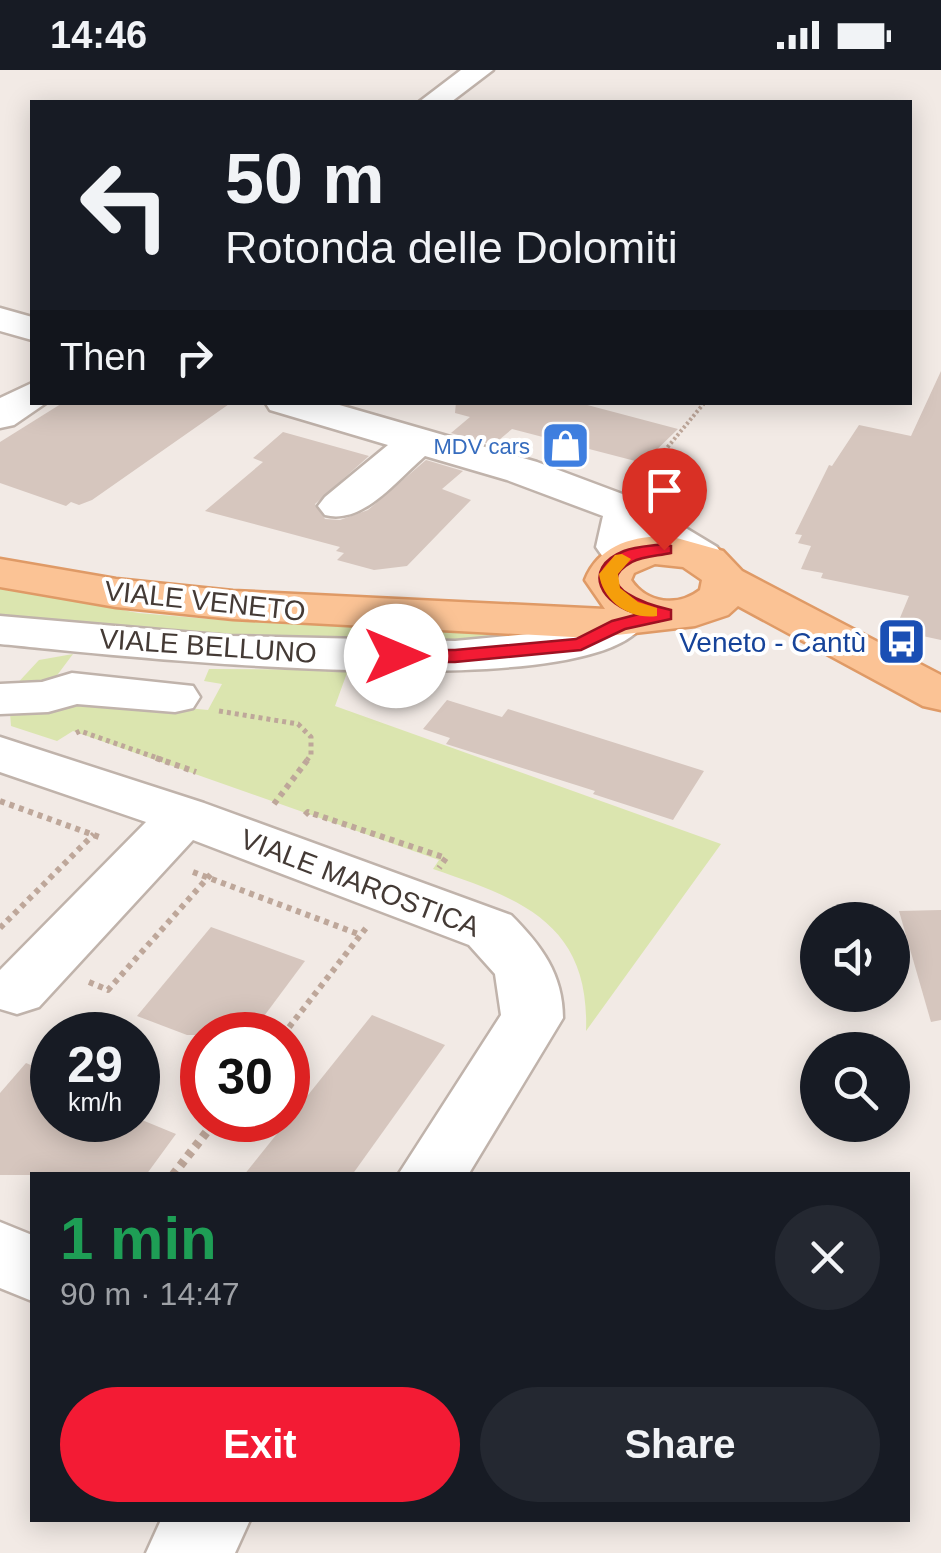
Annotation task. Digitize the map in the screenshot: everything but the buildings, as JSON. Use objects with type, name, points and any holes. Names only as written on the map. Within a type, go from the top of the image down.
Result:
[{"type":"main road","points":[[664,550],[713,568],[726,588],[716,602],[609,608],[630,555],[664,550]]},
{"type":"main road","name":"VIALE VENETO","points":[[713,568],[941,694]]},
{"type":"main road","name":"VIALE VENETO","points":[[0,572],[190,602],[328,613],[472,616],[609,608],[752,622],[865,653]]},
{"type":"street","points":[[436,100],[479,70]]},
{"type":"street","points":[[0,319],[30,328]]},
{"type":"street","points":[[0,416],[30,396]]},
{"type":"street","name":"VIALE VENETO","points":[[294,405],[583,491],[626,510],[713,568]]},
{"type":"street","points":[[340,506],[418,441]]},
{"type":"street","points":[[609,608],[626,510]]},
{"type":"street","name":"VIALE BELLUNO","points":[[4,636],[248,652],[455,656],[609,608]]},
{"type":"street","points":[[0,698],[48,696],[72,688],[175,697]]},
{"type":"street","name":"VIALE MAROSTICA","points":[[0,754],[158,806],[490,930],[516,956],[533,988],[532,1018],[434,1172]]},
{"type":"street","points":[[17,990],[158,806]]},
{"type":"street","points":[[0,1253],[30,1269]]},
{"type":"street","points":[[187,1553],[208,1522]]},
{"type":"path","points":[[583,491],[593,485],[625,498],[702,405]]},
{"type":"path","points":[[175,697],[205,679],[230,682],[214,710],[298,724],[311,737],[311,755],[277,801]]},
{"type":"path","points":[[0,928],[158,806]]},
{"type":"path","points":[[300,1012],[376,916],[405,898]]},
{"type":"path","points":[[175,1172],[199,1142]]},
{"type":"green space","points":[[0,586],[138,613],[234,621],[537,628],[515,640],[259,643],[0,618]]},
{"type":"green space","points":[[73,654],[52,682],[13,688],[39,660]]},
{"type":"green space","points":[[209,669],[348,670],[335,706],[721,844],[586,1031],[584,994],[576,964],[563,940],[521,905],[433,869],[439,860],[73,731],[57,741],[11,726],[10,713],[63,696],[208,710],[222,684],[204,681]]},
{"type":"slow traffic","points":[[622,559],[608,574],[611,590],[631,606],[650,612]]},
{"type":"place","name":"MDV cars","points":[[565,446]]},
{"type":"place","name":"Veneto - Cantù","points":[[901,642]]},
{"type":"route","points":[[396,656],[455,656],[581,644],[619,625],[664,614],[631,606],[611,590],[608,580],[617,562],[630,555],[664,550]]}]
